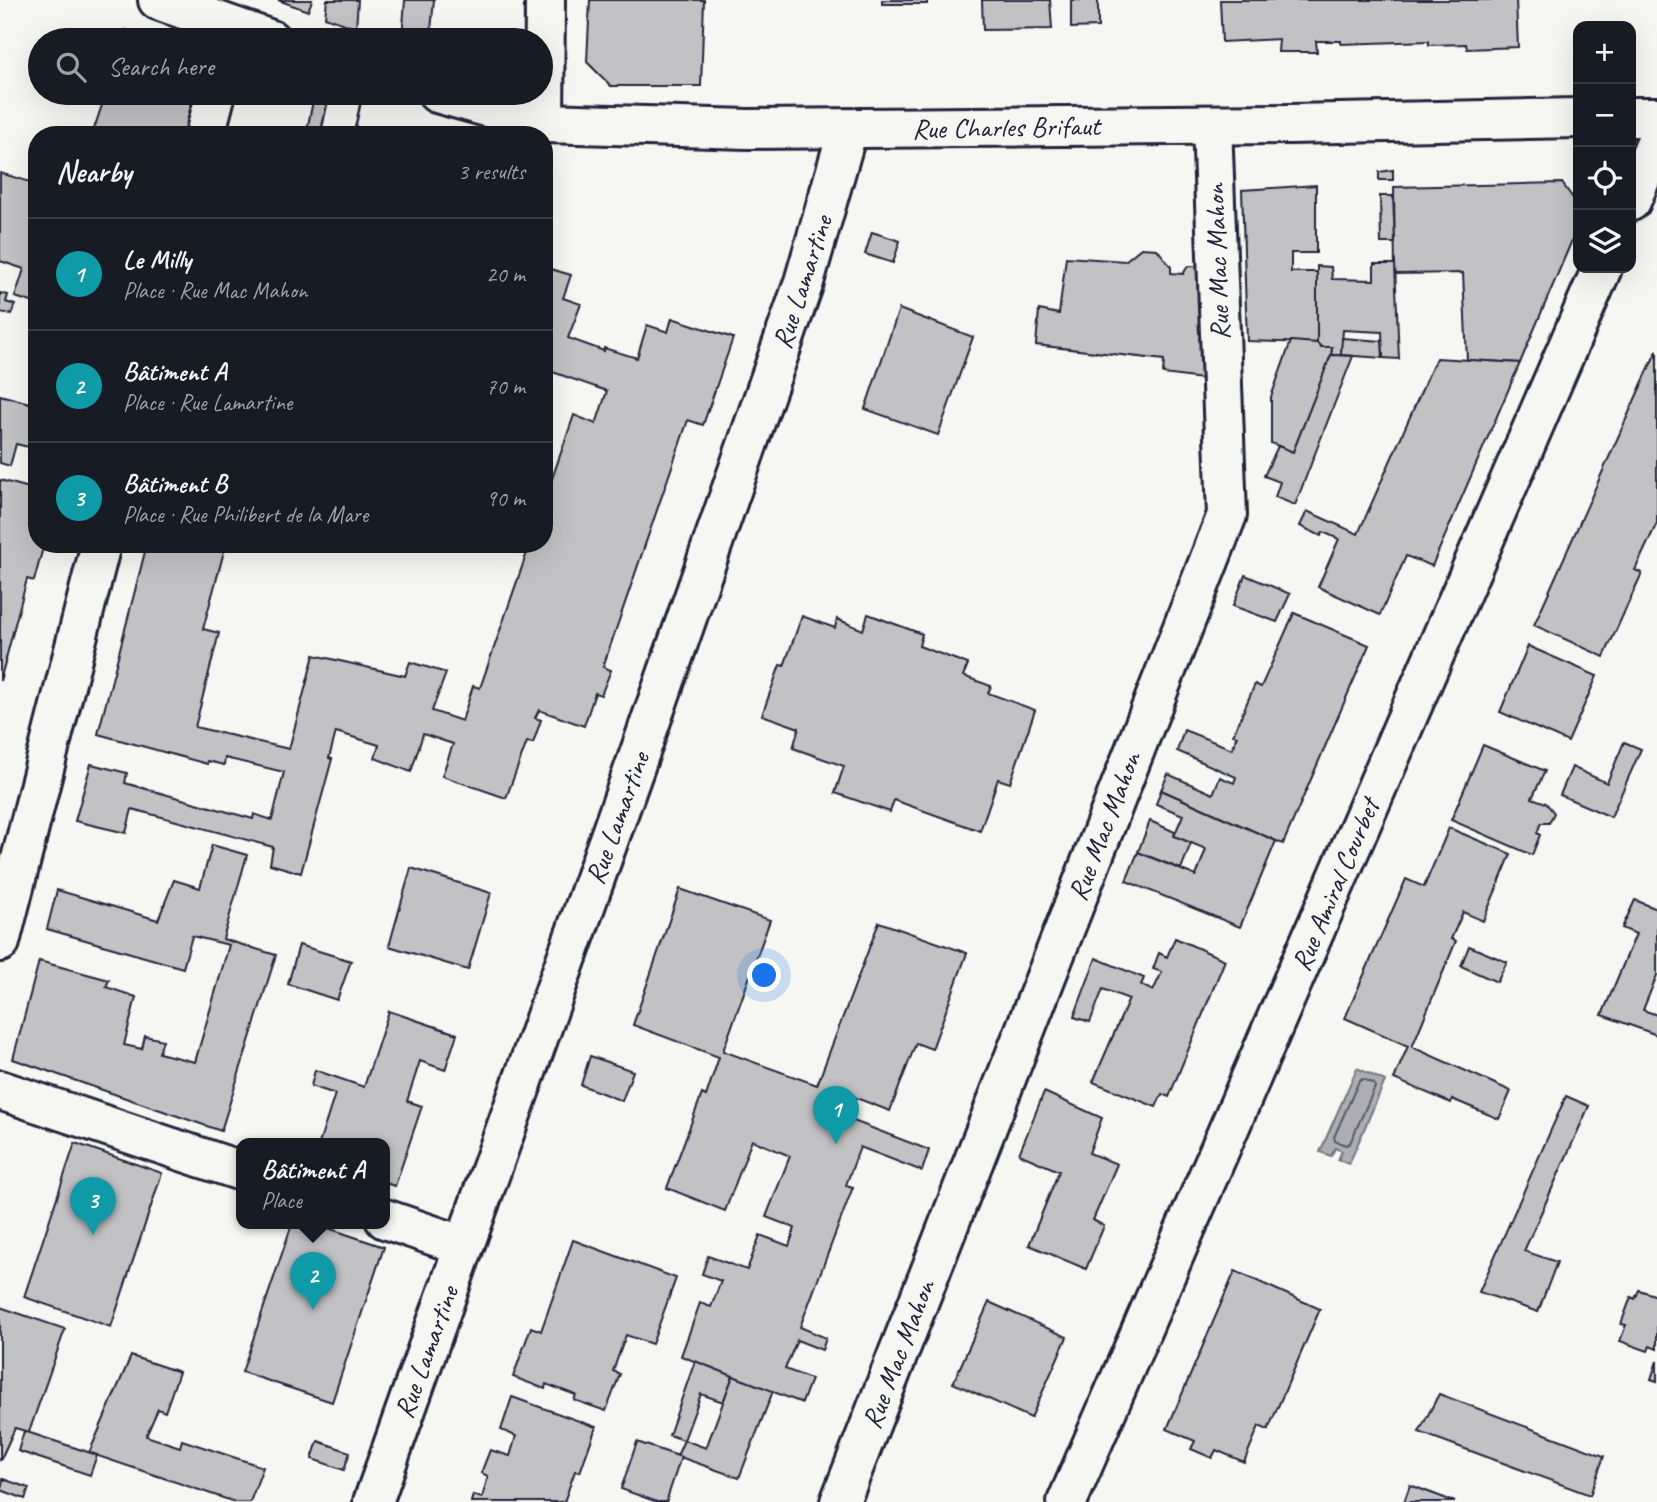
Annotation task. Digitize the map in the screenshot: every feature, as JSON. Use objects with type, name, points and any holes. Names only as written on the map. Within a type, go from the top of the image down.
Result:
[{"type":"street","points":[[158,0],[218,28]]},
{"type":"street","points":[[545,0],[545,28]]},
{"type":"street","points":[[207,126],[213,105]]},
{"type":"street","name":"Rue Charles Brifaut","points":[[478,105],[544,124],[848,129],[1573,118]]},
{"type":"street","points":[[544,105],[544,124]]},
{"type":"street","points":[[1636,117],[1657,117]]},
{"type":"street","name":"Rue Mac Mahon","points":[[840,1502],[1227,514],[1212,125]]},
{"type":"street","name":"Rue Lamartine","points":[[373,1502],[804,282],[848,129]]},
{"type":"street","points":[[1636,189],[1657,140]]},
{"type":"street","name":"Rue Amiral Courbet","points":[[1067,1502],[1600,273]]},
{"type":"street","points":[[0,942],[99,553]]},
{"type":"street","points":[[0,1090],[236,1169]]},
{"type":"street","points":[[390,1221],[464,1246]]},
{"type":"lane","points":[[339,126],[343,105]]},
{"type":"water","points":[[1357,1068],[1385,1081],[1349,1164],[1338,1160],[1342,1151],[1335,1148],[1331,1156],[1320,1152]]},
{"type":"building","points":[[278,0],[312,0],[308,11]]},
{"type":"building","points":[[327,0],[358,0],[356,28],[325,17]]},
{"type":"building","points":[[405,0],[434,0],[431,28],[403,28]]},
{"type":"building","points":[[590,0],[704,0],[701,86],[611,86],[587,62]]},
{"type":"building","points":[[882,0],[927,0],[927,4],[882,4]]},
{"type":"building","points":[[982,0],[1050,0],[1052,29],[983,30]]},
{"type":"building","points":[[1071,0],[1098,0],[1098,27],[1071,28]]},
{"type":"building","points":[[1220,0],[1516,0],[1518,47],[1467,49],[1466,44],[1429,45],[1429,41],[1341,44],[1341,41],[1316,41],[1317,52],[1278,52],[1279,39],[1222,42]]},
{"type":"building","points":[[102,105],[193,105],[188,126],[95,126]]},
{"type":"building","points":[[312,105],[334,105],[329,126],[308,126]]},
{"type":"building","points":[[1393,170],[1393,180],[1379,180],[1379,172]]},
{"type":"building","points":[[0,173],[28,181],[28,301],[15,297],[24,269],[0,261]]},
{"type":"building","points":[[1562,183],[1573,198],[1573,238],[1520,363],[1467,360],[1463,273],[1395,274],[1394,187]]},
{"type":"building","points":[[1316,185],[1316,253],[1291,253],[1291,272],[1317,272],[1317,343],[1247,341],[1242,190]]},
{"type":"building","points":[[1380,196],[1393,196],[1395,243],[1381,243]]},
{"type":"building","points":[[872,232],[900,241],[893,263],[865,254]]},
{"type":"building","points":[[1141,248],[1157,249],[1171,267],[1171,273],[1183,274],[1188,266],[1207,267],[1210,380],[1163,374],[1164,360],[1036,345],[1039,310],[1059,314],[1066,257],[1125,261]]},
{"type":"building","points":[[1374,264],[1395,264],[1399,359],[1383,358],[1382,332],[1343,330],[1341,355],[1331,355],[1332,347],[1321,347],[1317,343],[1317,266],[1331,267],[1332,279],[1374,280]]},
{"type":"building","points":[[553,270],[571,275],[563,298],[581,304],[568,338],[604,351],[604,348],[637,358],[647,325],[668,332],[672,318],[733,338],[703,425],[688,420],[603,667],[611,670],[601,695],[595,693],[584,726],[539,710],[535,718],[541,720],[533,743],[527,742],[506,798],[442,776],[453,744],[423,734],[411,772],[375,758],[379,745],[336,732],[329,758],[332,759],[301,873],[270,864],[273,847],[132,809],[126,833],[75,821],[91,764],[127,773],[125,783],[253,819],[254,814],[272,820],[284,772],[225,758],[224,765],[207,761],[207,764],[98,734],[145,553],[224,553],[203,629],[219,633],[195,727],[289,749],[314,655],[405,676],[410,662],[446,673],[432,711],[462,721],[473,686],[480,688],[527,553],[553,553],[553,476],[574,415],[596,424],[607,391],[553,372]]},
{"type":"building","points":[[0,293],[8,295],[6,302],[15,305],[11,314],[0,312]]},
{"type":"building","points":[[899,309],[973,337],[938,435],[865,409]]},
{"type":"building","points":[[1342,338],[1382,341],[1383,358],[1341,355]]},
{"type":"building","points":[[1291,341],[1332,347],[1293,452],[1271,443],[1271,397]]},
{"type":"building","points":[[1657,350],[1657,523],[1635,570],[1642,573],[1604,657],[1534,625]]},
{"type":"building","points":[[1331,355],[1353,356],[1295,505],[1275,497],[1280,482],[1264,476],[1278,446],[1293,452]]},
{"type":"building","points":[[1436,358],[1520,363],[1432,566],[1406,556],[1380,615],[1318,587],[1339,539],[1323,532],[1321,536],[1300,526],[1307,511],[1358,534]]},
{"type":"building","points":[[0,395],[28,403],[28,447],[16,444],[10,466],[0,463]]},
{"type":"building","points":[[0,480],[28,488],[28,553],[42,553],[34,581],[27,579],[0,681]]},
{"type":"building","points":[[1245,575],[1290,594],[1277,622],[1233,606]]},
{"type":"building","points":[[1294,613],[1369,645],[1283,844],[1161,790],[1168,774],[1213,794],[1220,777],[1234,783],[1236,777],[1177,751],[1184,730],[1232,749],[1237,736],[1233,735],[1255,684],[1261,687]]},
{"type":"building","points":[[868,614],[922,634],[919,646],[968,664],[963,676],[991,686],[988,693],[1035,710],[1010,783],[998,779],[980,831],[894,800],[890,812],[835,793],[844,766],[793,748],[799,728],[762,715],[802,616],[835,628],[837,619],[863,630]]},
{"type":"building","points":[[1528,646],[1597,676],[1568,742],[1500,712]]},
{"type":"building","points":[[1624,742],[1641,749],[1611,817],[1560,795],[1572,767],[1607,783]]},
{"type":"building","points":[[1483,745],[1545,771],[1532,798],[1546,803],[1554,813],[1549,823],[1541,823],[1537,833],[1540,835],[1532,855],[1451,820]]},
{"type":"building","points":[[1161,790],[1276,841],[1240,927],[1126,881],[1138,852],[1196,876],[1206,849],[1174,836],[1183,815],[1156,804]]},
{"type":"building","points":[[1150,821],[1175,832],[1174,836],[1191,843],[1181,869],[1138,852]]},
{"type":"building","points":[[1449,828],[1511,854],[1483,921],[1463,912],[1451,939],[1456,941],[1412,1047],[1511,1091],[1499,1119],[1452,1099],[1451,1103],[1394,1079],[1408,1046],[1345,1018],[1406,879],[1424,887]]},
{"type":"building","points":[[212,845],[247,855],[223,939],[276,955],[221,1131],[13,1059],[39,961],[109,980],[106,987],[136,997],[124,1045],[142,1049],[145,1036],[163,1040],[159,1053],[195,1062],[229,945],[192,936],[183,968],[47,929],[57,890],[158,920],[174,880],[200,888]]},
{"type":"building","points":[[411,868],[491,893],[468,970],[389,946]]},
{"type":"building","points":[[680,889],[770,920],[723,1051],[817,1085],[879,922],[967,953],[932,1049],[916,1043],[890,1111],[851,1096],[843,1117],[929,1150],[922,1171],[860,1147],[846,1185],[853,1187],[800,1327],[826,1338],[822,1350],[797,1340],[785,1369],[811,1379],[802,1403],[681,1356],[700,1303],[711,1307],[721,1281],[702,1274],[708,1256],[747,1270],[760,1235],[789,1246],[795,1228],[766,1217],[790,1156],[752,1140],[725,1211],[667,1188],[702,1094],[706,1096],[719,1057],[633,1025]]},
{"type":"building","points":[[1635,900],[1657,909],[1657,975],[1643,1010],[1657,1015],[1657,1035],[1602,1015],[1636,934],[1622,928]]},
{"type":"building","points":[[1175,938],[1225,960],[1169,1097],[1162,1094],[1156,1107],[1093,1082],[1129,999],[1103,989],[1090,1022],[1074,1017],[1096,958],[1144,978],[1141,985],[1153,991],[1162,972],[1153,969],[1159,953],[1167,957]]},
{"type":"building","points":[[299,945],[351,961],[337,1000],[288,984]]},
{"type":"building","points":[[1469,946],[1507,962],[1497,982],[1461,966]]},
{"type":"building","points":[[389,1011],[457,1034],[445,1070],[420,1061],[407,1101],[422,1106],[395,1186],[390,1184],[390,1138],[321,1138],[335,1094],[311,1086],[315,1070],[364,1087]]},
{"type":"building","points":[[590,1056],[633,1071],[622,1101],[581,1085]]},
{"type":"building","points":[[1044,1092],[1102,1118],[1089,1153],[1117,1164],[1093,1220],[1104,1226],[1086,1269],[1029,1245],[1059,1171],[1019,1154]]},
{"type":"building","points":[[1566,1096],[1589,1106],[1524,1251],[1557,1262],[1538,1312],[1479,1292]]},
{"type":"building","points":[[75,1143],[162,1173],[111,1327],[24,1297]]},
{"type":"building","points":[[290,1229],[331,1229],[384,1247],[332,1402],[242,1372]]},
{"type":"building","points":[[573,1240],[676,1278],[652,1344],[626,1335],[613,1371],[620,1374],[606,1411],[574,1400],[576,1395],[546,1384],[545,1389],[513,1377],[531,1327],[541,1331]]},
{"type":"building","points":[[1235,1271],[1320,1309],[1268,1430],[1259,1426],[1244,1462],[1216,1450],[1212,1458],[1191,1449],[1195,1441],[1167,1429]]},
{"type":"building","points":[[1639,1290],[1657,1296],[1657,1349],[1650,1346],[1648,1351],[1620,1341],[1626,1325],[1621,1324],[1631,1297],[1635,1299]]},
{"type":"building","points":[[989,1302],[1067,1337],[1031,1418],[953,1383]]},
{"type":"building","points":[[0,1307],[65,1329],[29,1432],[15,1428],[0,1461]]},
{"type":"building","points":[[131,1356],[179,1372],[165,1412],[158,1409],[146,1436],[180,1447],[182,1440],[263,1467],[250,1502],[235,1502],[89,1453]]},
{"type":"building","points":[[695,1361],[733,1376],[723,1402],[701,1394],[684,1440],[669,1435]]},
{"type":"building","points":[[1657,1361],[1657,1381],[1651,1379]]},
{"type":"building","points":[[733,1376],[773,1391],[739,1478],[677,1456],[684,1440],[706,1448]]},
{"type":"building","points":[[1439,1394],[1604,1456],[1590,1495],[1419,1432]]},
{"type":"building","points":[[512,1397],[596,1427],[580,1472],[575,1471],[564,1502],[471,1502],[473,1495],[482,1498],[488,1476],[481,1473],[490,1450],[510,1456],[516,1436],[501,1430]]},
{"type":"building","points":[[24,1431],[97,1455],[90,1475],[18,1451]]},
{"type":"building","points":[[318,1441],[350,1452],[344,1470],[312,1459]]},
{"type":"building","points":[[637,1442],[681,1457],[666,1502],[657,1502],[621,1489]]},
{"type":"building","points":[[3,1479],[29,1488],[25,1499],[1,1490]]},
{"type":"building","points":[[1410,1485],[1455,1502],[1404,1502]]},
{"type":"place","name":"Le Milly","points":[[836,1144]]},
{"type":"place","name":"Bâtiment B","points":[[93,1235]]},
{"type":"place","name":"Bâtiment A","points":[[313,1310]]}]
